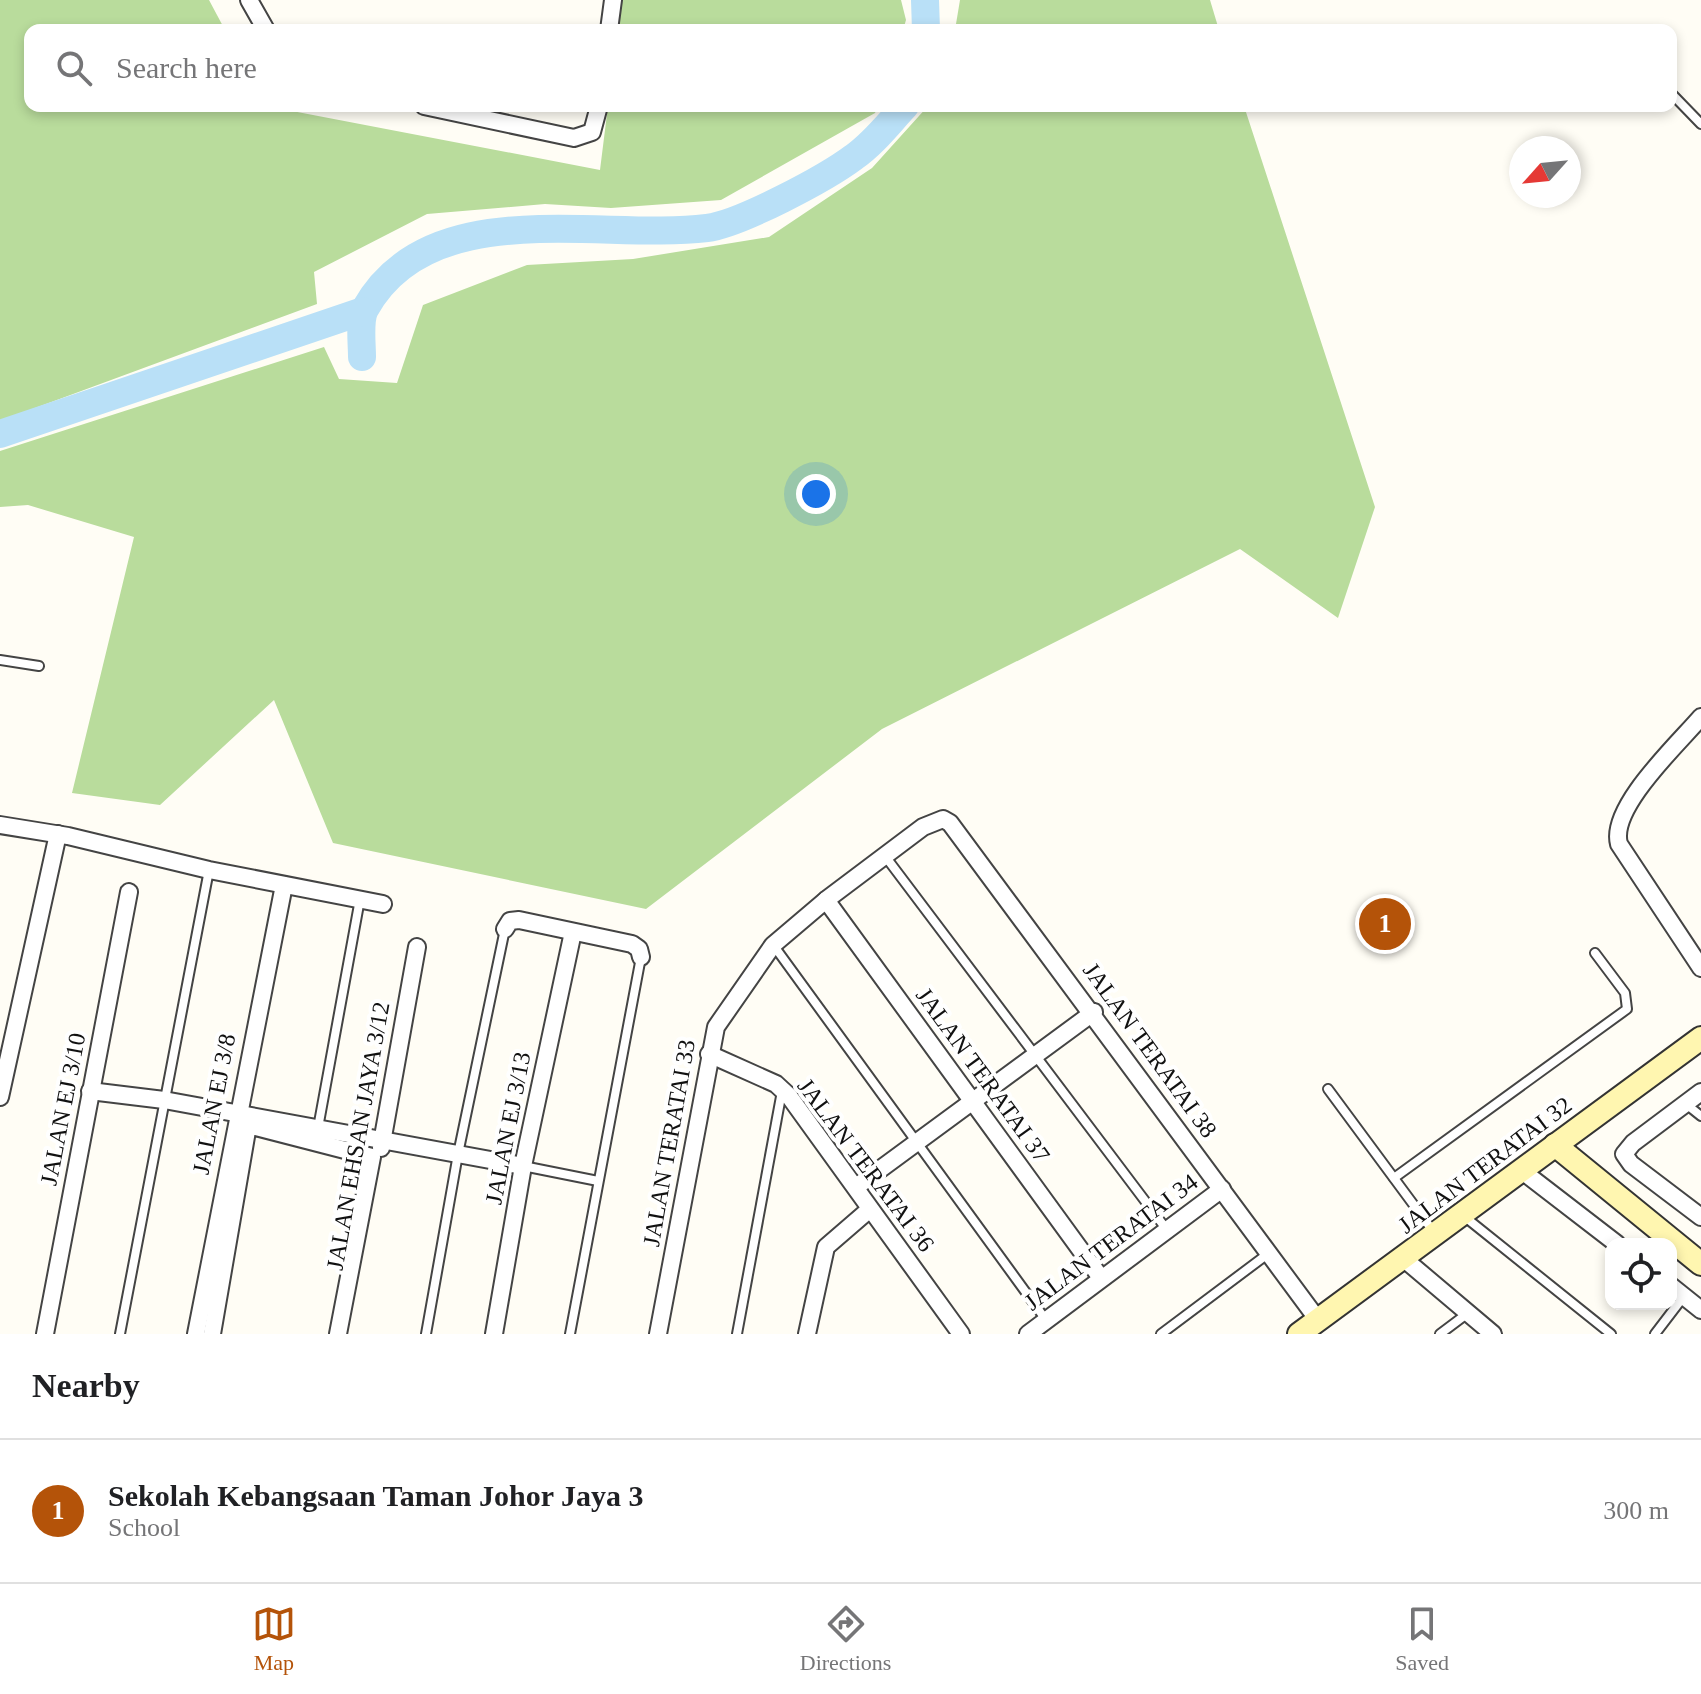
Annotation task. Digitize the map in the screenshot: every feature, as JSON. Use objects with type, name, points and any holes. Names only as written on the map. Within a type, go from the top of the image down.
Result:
[{"type":"street","points":[[249,0],[263,24]]},
{"type":"street","points":[[610,24],[613,0]]},
{"type":"street","points":[[453,112],[580,138],[595,128],[598,112]]},
{"type":"street","points":[[1701,717],[1640,788],[1620,816],[1615,831],[1619,844],[1701,968]]},
{"type":"street","name":"JALAN TERATAI 33","points":[[661,1333],[716,1027],[731,1001],[773,945],[826,900],[936,820]]},
{"type":"street","name":"JALAN TERATAI 38","points":[[936,820],[950,823],[1094,1012],[1318,1320]]},
{"type":"street","points":[[0,825],[58,834],[209,870],[383,904]]},
{"type":"street","points":[[0,1093],[58,834]]},
{"type":"street","name":"JALAN EJ 3/8","points":[[196,1334],[284,885]]},
{"type":"street","name":"JALAN EJ 3/10","points":[[45,1334],[129,892]]},
{"type":"street","name":"JALAN TERATAI 37","points":[[826,900],[1101,1278]]},
{"type":"street","points":[[505,929],[514,919],[632,944],[639,949],[641,957]]},
{"type":"street","name":"JALAN EJ 3/13","points":[[494,1334],[523,1166],[573,932]]},
{"type":"street","name":"JALAN EHSAN JAYA 3/12","points":[[347,1334],[417,947]]},
{"type":"street","points":[[856,1187],[1094,1012]]},
{"type":"street","name":"JALAN TERATAI 32","points":[[1299,1334],[1701,1038]]},
{"type":"street","name":"JALAN TERATAI 36","points":[[709,1054],[783,1089],[961,1334]]},
{"type":"street","points":[[90,1091],[164,1100],[523,1166]]},
{"type":"street","points":[[1701,1092],[1633,1143],[1624,1154],[1631,1164],[1701,1217]]},
{"type":"street","points":[[212,1334],[248,1125],[372,1157],[338,1334]]},
{"type":"street","points":[[1555,1145],[1701,1264]]},
{"type":"street","points":[[1521,1170],[1609,1238]]},
{"type":"street","name":"JALAN TERATAI 34","points":[[1028,1334],[1222,1189]]},
{"type":"street","points":[[807,1334],[826,1247],[870,1209]]},
{"type":"street","points":[[1403,1258],[1493,1334]]},
{"type":"street","points":[[1677,1291],[1701,1310]]},
{"type":"lane","points":[[1677,99],[1701,124]]},
{"type":"lane","points":[[0,660],[39,666]]},
{"type":"lane","points":[[885,856],[1168,1231]]},
{"type":"lane","points":[[120,1334],[209,870]]},
{"type":"lane","points":[[318,1128],[360,899]]},
{"type":"lane","points":[[426,1334],[458,1154],[505,929]]},
{"type":"lane","points":[[773,945],[1046,1320]]},
{"type":"lane","points":[[1394,1178],[1627,1009],[1625,993],[1595,953]]},
{"type":"lane","points":[[570,1334],[641,957]]},
{"type":"lane","points":[[737,1334],[783,1089]]},
{"type":"lane","points":[[1328,1089],[1436,1234]]},
{"type":"lane","points":[[1686,1103],[1701,1116]]},
{"type":"lane","points":[[523,1166],[598,1181]]},
{"type":"lane","points":[[1462,1214],[1611,1334]]},
{"type":"lane","points":[[1161,1334],[1269,1253]]},
{"type":"lane","points":[[1655,1334],[1667,1310]]},
{"type":"lane","points":[[1440,1334],[1468,1313]]},
{"type":"green space","points":[[0,0],[209,0],[222,24],[24,24],[24,112],[297,112],[600,170],[607,112],[875,112],[721,200],[611,208],[545,204],[427,214],[314,272],[317,304],[0,421]]},
{"type":"green space","points":[[622,0],[901,0],[906,20],[905,24],[619,24]]},
{"type":"green space","points":[[960,0],[1210,0],[1217,24],[956,24]]},
{"type":"green space","points":[[923,112],[1246,112],[1375,507],[1338,618],[1240,549],[882,729],[646,909],[333,843],[274,700],[160,805],[72,793],[134,537],[28,505],[0,507],[0,451],[324,347],[339,379],[397,383],[423,305],[527,265],[633,259],[769,237],[872,168]]},
{"type":"waterway","points":[[925,0],[926,24]]},
{"type":"waterway","points":[[362,357],[361,325],[365,309],[394,273],[431,249],[473,236],[520,230],[664,230],[722,225],[782,199],[841,166],[868,146],[899,112]]},
{"type":"waterway","points":[[0,434],[363,311]]},
{"type":"place","name":"Sekolah Kebangsaan Taman Johor Jaya 3","points":[[1385,924]]}]
